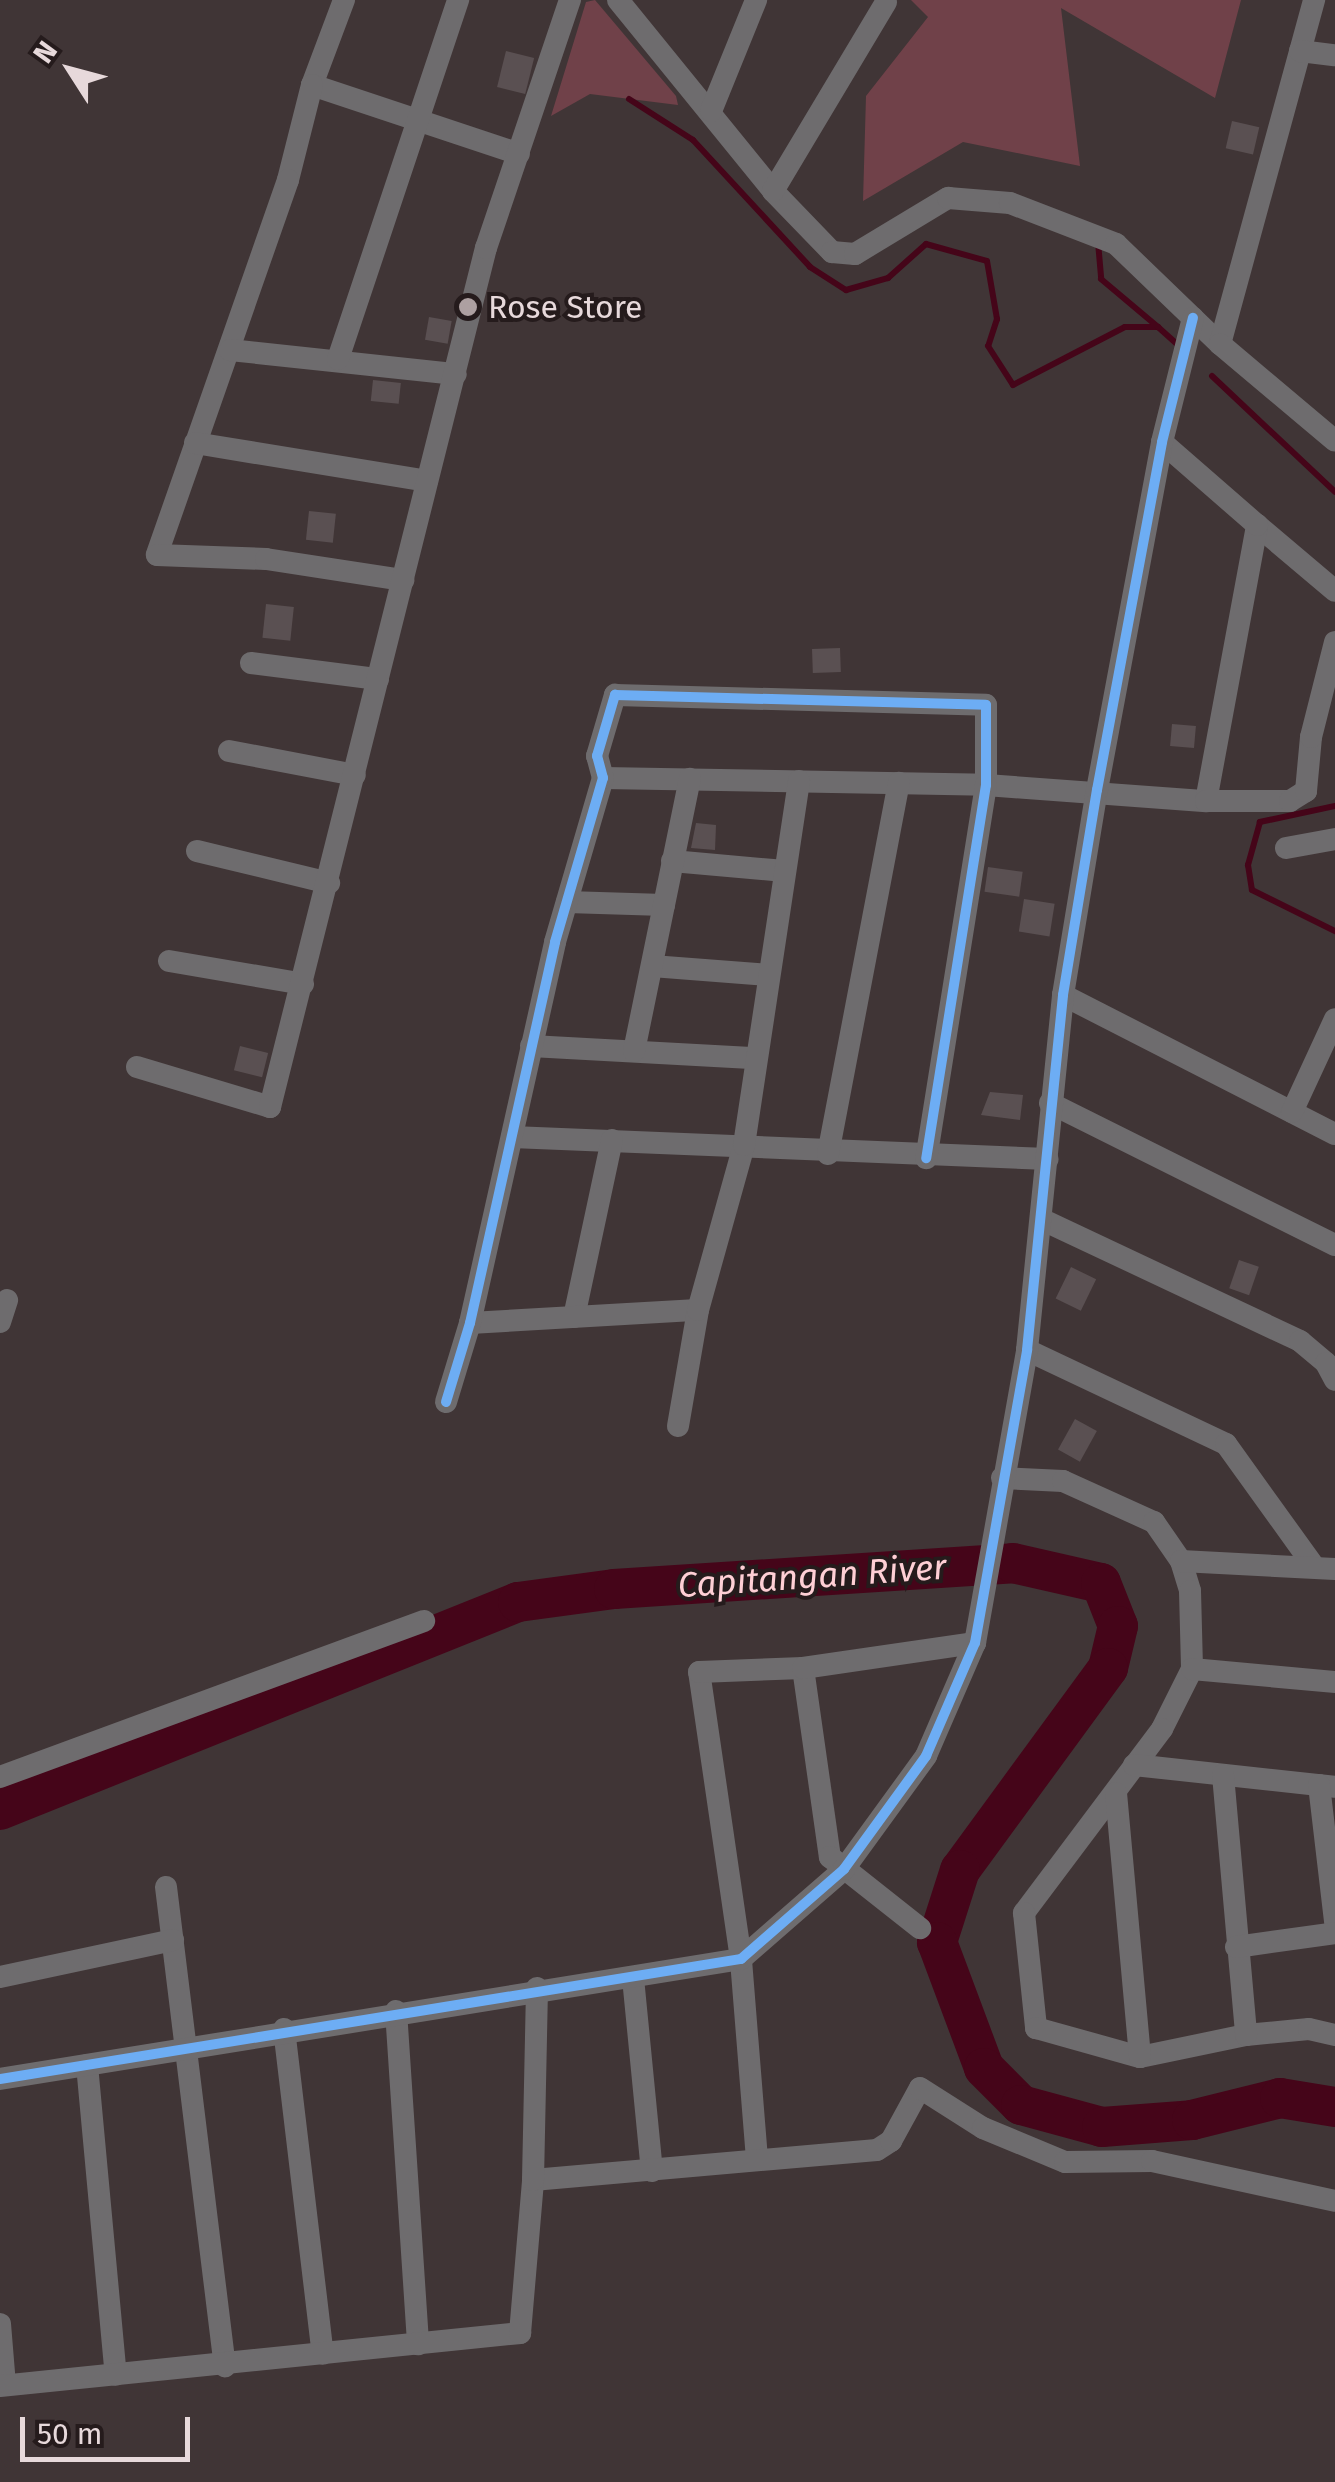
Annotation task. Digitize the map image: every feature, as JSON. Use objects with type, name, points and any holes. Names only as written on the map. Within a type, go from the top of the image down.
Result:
[{"type":"street","points":[[344,0],[312,85],[288,180],[157,555],[266,559],[403,580]]},
{"type":"street","points":[[338,359],[458,0]]},
{"type":"street","points":[[136,1067],[270,1107],[486,248],[570,0]]},
{"type":"street","points":[[618,0],[773,191],[832,252],[855,254],[948,198],[1010,203],[1116,244],[1220,344],[1335,442]]},
{"type":"street","points":[[711,111],[756,0]]},
{"type":"street","points":[[1220,344],[1314,0]]},
{"type":"street","points":[[773,191],[886,2]]},
{"type":"street","points":[[1300,50],[1335,55]]},
{"type":"street","points":[[312,85],[519,154]]},
{"type":"street","points":[[0,2080],[284,2028],[741,1959],[844,1869],[926,1756],[974,1643],[992,1526],[1027,1350],[1063,995],[1096,790],[1162,442],[1194,318]]},
{"type":"street","points":[[230,350],[456,374]]},
{"type":"street","points":[[1162,442],[1335,591]]},
{"type":"street","points":[[195,443],[427,481]]},
{"type":"street","points":[[1206,800],[1257,525]]},
{"type":"street","points":[[603,778],[986,785],[1206,800],[1290,800],[1306,791],[1311,738],[1335,642]]},
{"type":"street","points":[[251,664],[378,680]]},
{"type":"street","points":[[446,1402],[470,1322],[567,902],[603,778],[597,756],[616,695],[986,705],[986,785],[926,1158]]},
{"type":"street","points":[[1311,738],[1335,737]]},
{"type":"street","points":[[229,751],[355,774]]},
{"type":"street","points":[[634,1051],[690,780]]},
{"type":"street","points":[[678,1426],[698,1310],[744,1145],[799,782]]},
{"type":"street","points":[[828,1154],[899,784]]},
{"type":"street","points":[[1286,848],[1335,838]]},
{"type":"street","points":[[197,850],[328,882]]},
{"type":"street","points":[[672,861],[785,871]]},
{"type":"street","points":[[567,902],[664,905]]},
{"type":"street","points":[[169,961],[303,984]]},
{"type":"street","points":[[652,966],[769,975]]},
{"type":"street","points":[[1063,995],[1335,1134]]},
{"type":"street","points":[[1292,1112],[1335,1019]]},
{"type":"street","points":[[531,1046],[756,1058]]},
{"type":"street","points":[[1050,1103],[1335,1245]]},
{"type":"street","points":[[512,1137],[744,1145],[828,1154],[1048,1160]]},
{"type":"street","points":[[574,1318],[612,1140]]},
{"type":"street","points":[[1043,1220],[1300,1340],[1332,1367]]},
{"type":"street","points":[[470,1322],[698,1310]]},
{"type":"street","points":[[1027,1350],[1226,1444],[1324,1567]]},
{"type":"street","points":[[1002,1478],[1063,1480],[1154,1522],[1182,1561],[1190,1592],[1192,1669],[1162,1729],[1024,1913],[1036,2028],[1140,2056],[1246,2036],[1309,2029],[1335,2035]]},
{"type":"street","points":[[1182,1561],[1324,1567]]},
{"type":"street","points":[[0,1777],[424,1622]]},
{"type":"street","points":[[757,2159],[741,1959],[700,1672],[804,1668],[974,1643]]},
{"type":"street","points":[[804,1668],[830,1857],[920,1928]]},
{"type":"street","points":[[1192,1669],[1335,1682]]},
{"type":"street","points":[[1134,1765],[1327,1786],[1335,1922]]},
{"type":"street","points":[[1223,1775],[1246,2036]]},
{"type":"street","points":[[1116,1793],[1140,2056]]},
{"type":"street","points":[[166,1887],[190,2047],[226,2366]]},
{"type":"street","points":[[1236,1947],[1335,1933]]},
{"type":"street","points":[[0,1977],[173,1940]]},
{"type":"street","points":[[633,1978],[652,2172]]},
{"type":"street","points":[[0,2324],[2,2386],[520,2333],[533,2180],[537,1988]]},
{"type":"street","points":[[396,2012],[418,2344]]},
{"type":"street","points":[[284,2028],[323,2354]]},
{"type":"street","points":[[87,2065],[116,2374]]},
{"type":"street","points":[[533,2180],[652,2172],[886,2147],[920,2088],[983,2128],[1065,2162],[1152,2161],[1335,2201]]},
{"type":"shaded area","points":[[595,0],[676,96],[678,105],[590,94],[551,116],[586,2]]},
{"type":"shaded area","points":[[911,0],[1241,0],[1215,98],[1061,8],[1080,166],[963,142],[863,201],[866,96],[928,17]]},
{"type":"building","points":[[506,51],[534,58],[525,94],[497,87]]},
{"type":"building","points":[[1232,121],[1259,127],[1253,155],[1226,148]]},
{"type":"building","points":[[429,317],[452,321],[448,344],[425,340]]},
{"type":"building","points":[[373,380],[401,383],[399,404],[371,401]]},
{"type":"building","points":[[309,511],[336,514],[333,543],[306,540]]},
{"type":"building","points":[[266,604],[294,607],[290,641],[262,638]]},
{"type":"building","points":[[840,648],[841,672],[813,673],[812,649]]},
{"type":"building","points":[[1172,724],[1196,726],[1194,748],[1170,746]]},
{"type":"building","points":[[696,823],[716,825],[715,850],[691,848]]},
{"type":"building","points":[[988,867],[1023,872],[1019,897],[985,892]]},
{"type":"building","points":[[1024,899],[1055,904],[1049,936],[1019,932]]},
{"type":"building","points":[[240,1046],[268,1053],[262,1077],[234,1070]]},
{"type":"building","points":[[990,1092],[1023,1095],[1020,1120],[981,1115]]},
{"type":"building","points":[[1239,1260],[1259,1267],[1249,1295],[1229,1288]]},
{"type":"building","points":[[1071,1267],[1096,1279],[1081,1311],[1056,1298]]},
{"type":"building","points":[[1075,1419],[1097,1431],[1080,1462],[1058,1450]]},
{"type":"waterway","points":[[629,99],[693,140],[810,267],[846,290],[888,278],[926,244],[987,261],[997,319],[988,346],[1013,385],[1125,327],[1158,327],[1180,347]]},
{"type":"waterway","points":[[1098,242],[1101,279],[1158,327]]},
{"type":"waterway","points":[[1212,376],[1335,492]]},
{"type":"waterway","points":[[1335,806],[1260,822],[1248,865],[1252,890],[1335,931]]},
{"type":"waterway","name":"Capitangan River","points":[[0,1810],[518,1602],[614,1589],[1013,1563],[1101,1583],[1118,1626],[1108,1668],[960,1870],[937,1942],[984,2068],[1021,2105],[1102,2127],[1192,2120],[1280,2098],[1335,2107]]},
{"type":"cycle path","points":[[0,2079],[741,1959],[844,1869],[926,1756],[975,1643],[1027,1350],[1063,995],[1162,442],[1193,318]]},
{"type":"cycle path","points":[[446,1402],[470,1323],[555,942],[603,778],[597,756],[615,695],[986,705],[986,785],[926,1158]]},
{"type":"place","name":"Rose Store","points":[[468,307]]}]
